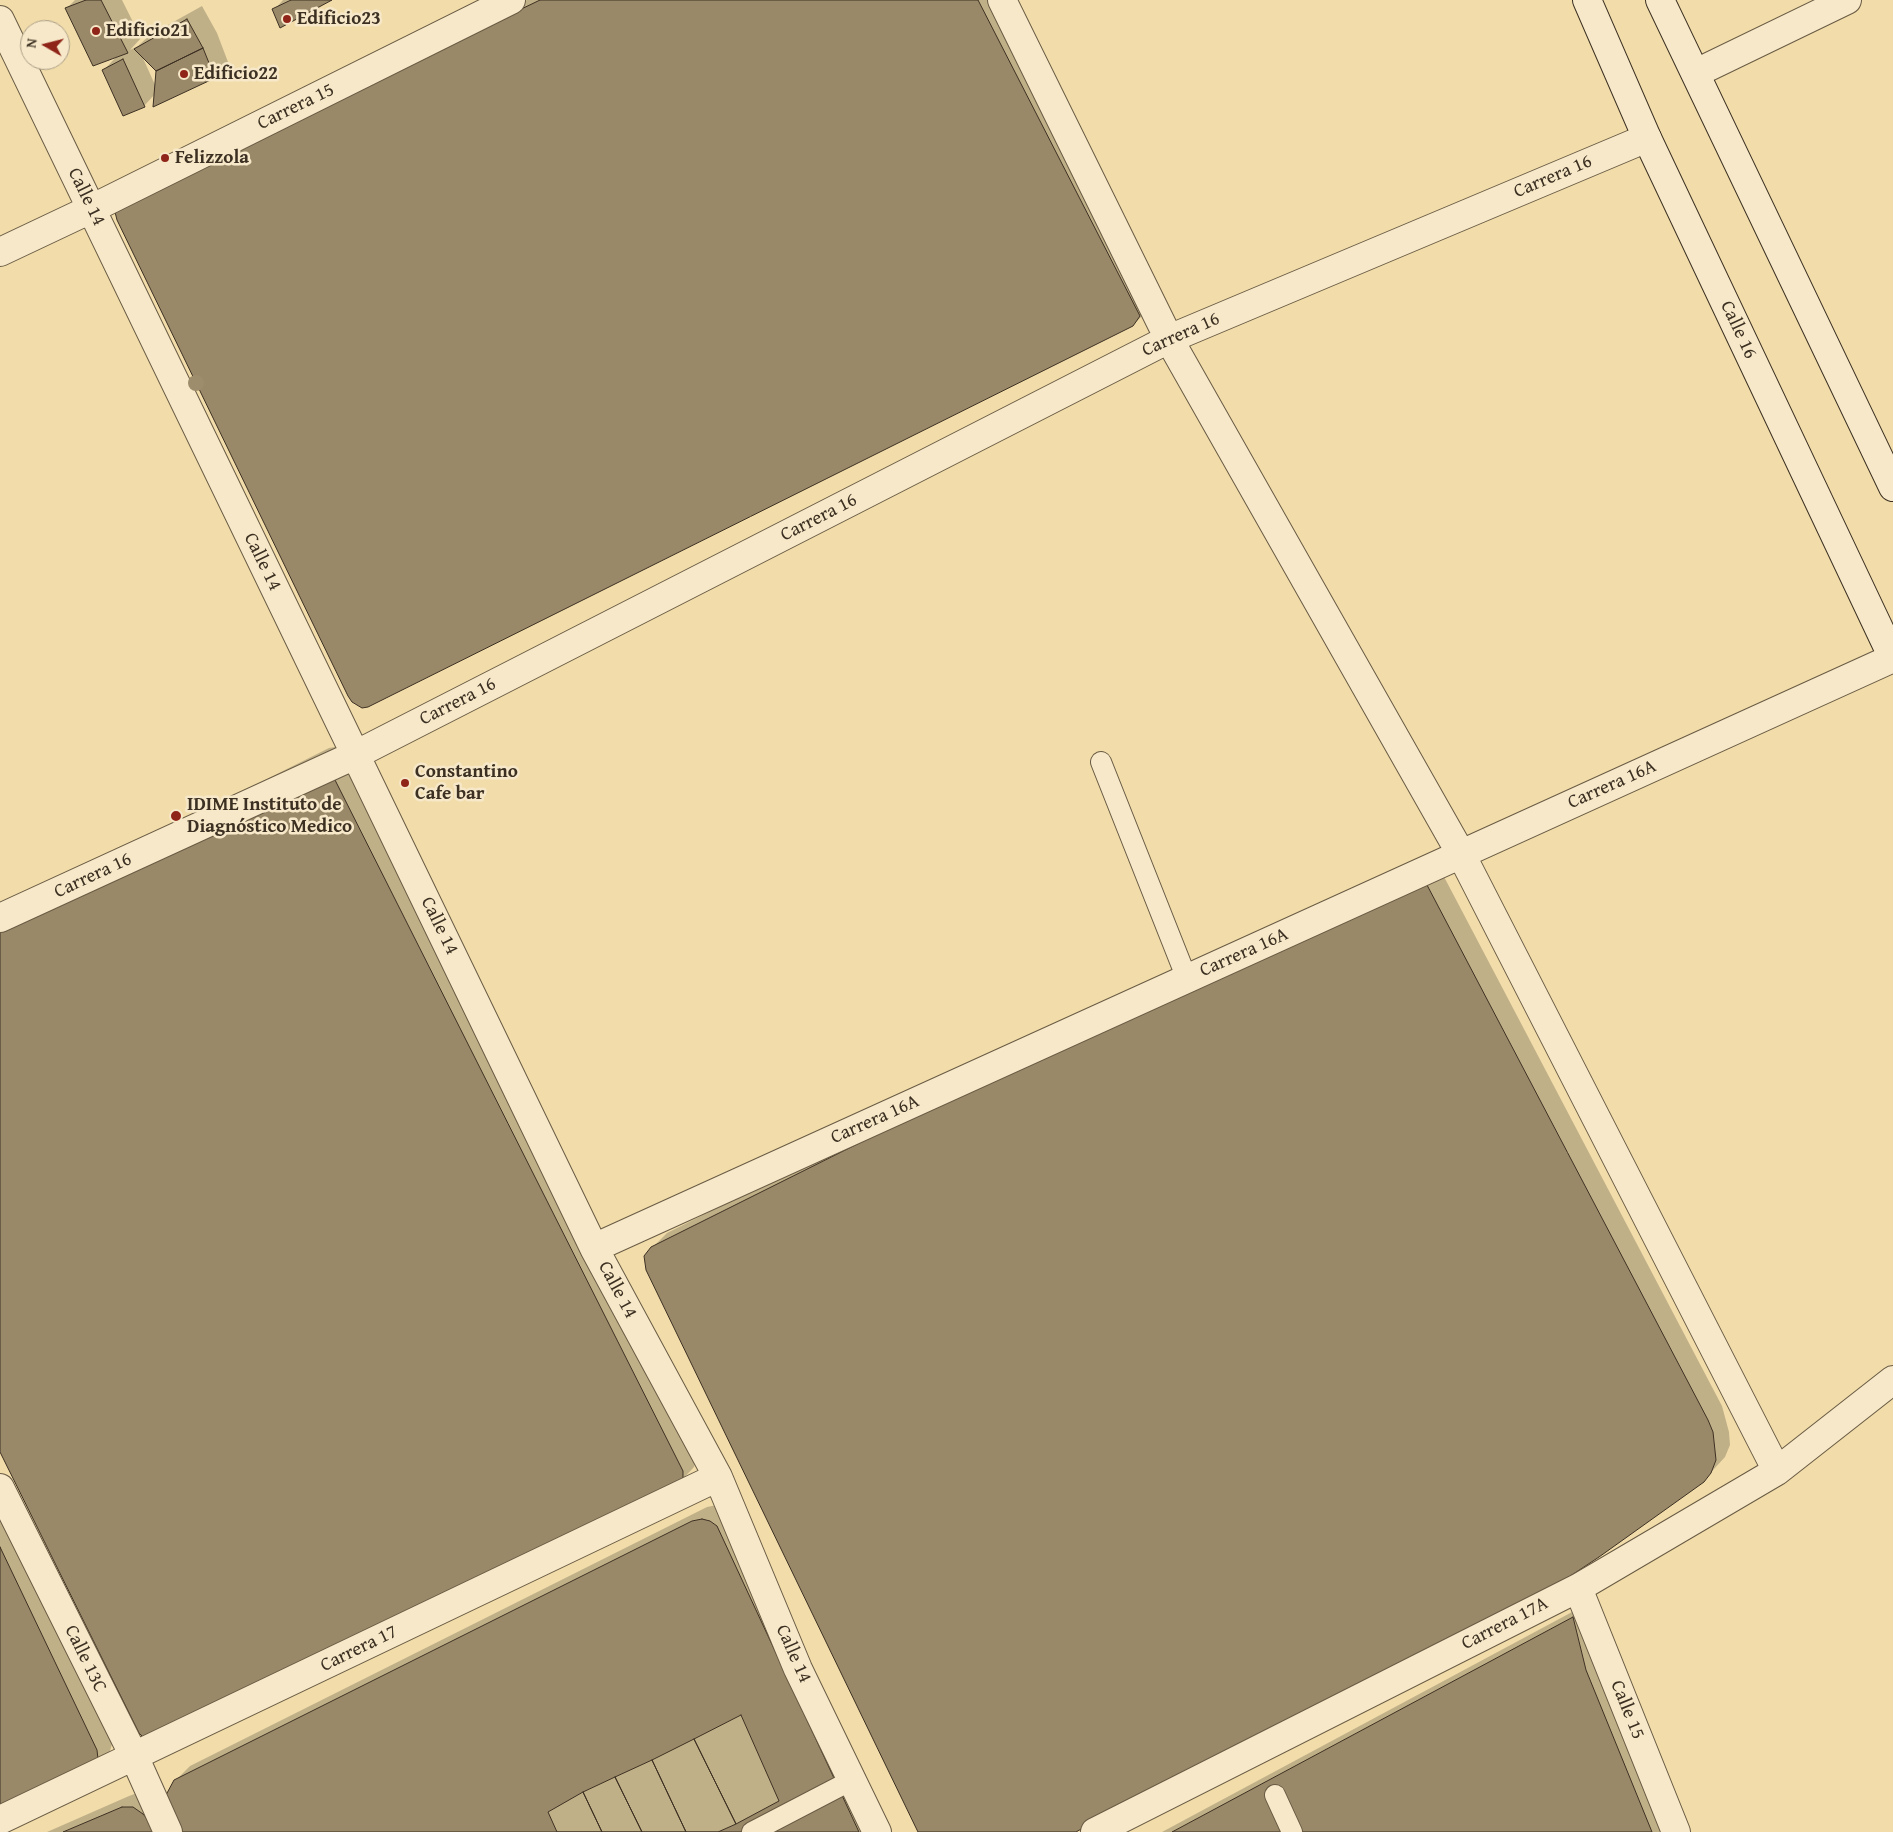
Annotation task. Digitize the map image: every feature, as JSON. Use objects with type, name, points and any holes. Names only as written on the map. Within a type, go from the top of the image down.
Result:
[{"type":"street","name":"Carrera 15","points":[[0,252],[91,209],[511,0]]},
{"type":"street","points":[[1002,0],[1169,339],[1461,854],[1777,1471]]},
{"type":"street","name":"Calle 16","points":[[1587,0],[1647,138],[1893,658]]},
{"type":"street","points":[[1660,0],[1893,487]]},
{"type":"street","points":[[1696,73],[1847,0]]},
{"type":"street","name":"Calle 14","points":[[0,20],[594,1248],[718,1478],[798,1669],[877,1832]]},
{"type":"street","name":"Carrera 16","points":[[0,918],[356,754],[1169,339],[1647,138]]},
{"type":"street","name":"Carrera 16A","points":[[594,1248],[1893,658]]},
{"type":"street","name":"Carrera 17A","points":[[1096,1832],[1578,1588],[1777,1471],[1893,1380]]},
{"type":"street","name":"Carrera 17","points":[[0,1820],[718,1478]]},
{"type":"street","name":"Calle 13C","points":[[0,1488],[134,1756],[168,1832]]},
{"type":"street","name":"Calle 15","points":[[1578,1588],[1676,1832]]},
{"type":"lane","points":[[1101,762],[1187,979]]},
{"type":"lane","points":[[752,1832],[852,1780]]},
{"type":"lane","points":[[1275,1795],[1292,1832]]},
{"type":"building","name":"Edificio21","points":[[86,0],[101,0],[128,53],[93,66],[65,8]]},
{"type":"building","name":"Edificio23","points":[[291,0],[332,0],[280,28],[272,9]]},
{"type":"building","points":[[540,0],[978,0],[1140,316],[1133,326],[368,707],[362,708],[352,702],[348,696],[117,220],[115,212],[140,193]]},
{"type":"building","points":[[187,19],[203,48],[156,71],[134,49]]},
{"type":"building","name":"Edificio22","points":[[203,48],[215,78],[153,107],[156,71]]},
{"type":"building","name":"Edificio22","points":[[123,59],[145,107],[123,116],[102,70]]},
{"type":"building","points":[[333,776],[683,1471],[683,1477],[681,1483],[144,1738],[139,1733],[0,1452],[0,918]]},
{"type":"building","points":[[1418,875],[1427,885],[1708,1420],[1713,1432],[1716,1460],[1711,1473],[1704,1482],[1599,1557],[1510,1616],[1128,1802],[1076,1832],[918,1832],[646,1270],[644,1256],[651,1247],[1366,890]]},
{"type":"building","points":[[702,1519],[710,1521],[717,1526],[859,1832],[181,1832],[166,1795],[174,1780],[692,1521]]},
{"type":"building","points":[[0,1547],[97,1750],[98,1759],[0,1816]]},
{"type":"building","points":[[1573,1617],[1586,1670],[1652,1832],[1172,1832]]},
{"type":"building","points":[[741,1715],[779,1801],[736,1824],[694,1739]]},
{"type":"building","points":[[694,1739],[736,1824],[718,1832],[686,1832],[652,1760]]},
{"type":"building","points":[[652,1760],[686,1832],[642,1832],[615,1777]]},
{"type":"building","points":[[615,1777],[642,1832],[602,1832],[583,1792]]},
{"type":"building","points":[[583,1792],[602,1832],[557,1832],[548,1812]]},
{"type":"building","points":[[122,1807],[133,1807],[143,1814],[155,1832],[63,1832]]},
{"type":"place","name":"Edificio23","points":[[287,19]]},
{"type":"place","name":"Edificio21","points":[[96,31]]},
{"type":"place","name":"Edificio22","points":[[184,74]]},
{"type":"place","name":"Felizzola","points":[[165,158]]},
{"type":"place","name":"Constantino Cafe bar","points":[[405,783]]},
{"type":"place","name":"IDIME Instituto de Diagnóstico Medico","points":[[176,816]]}]
